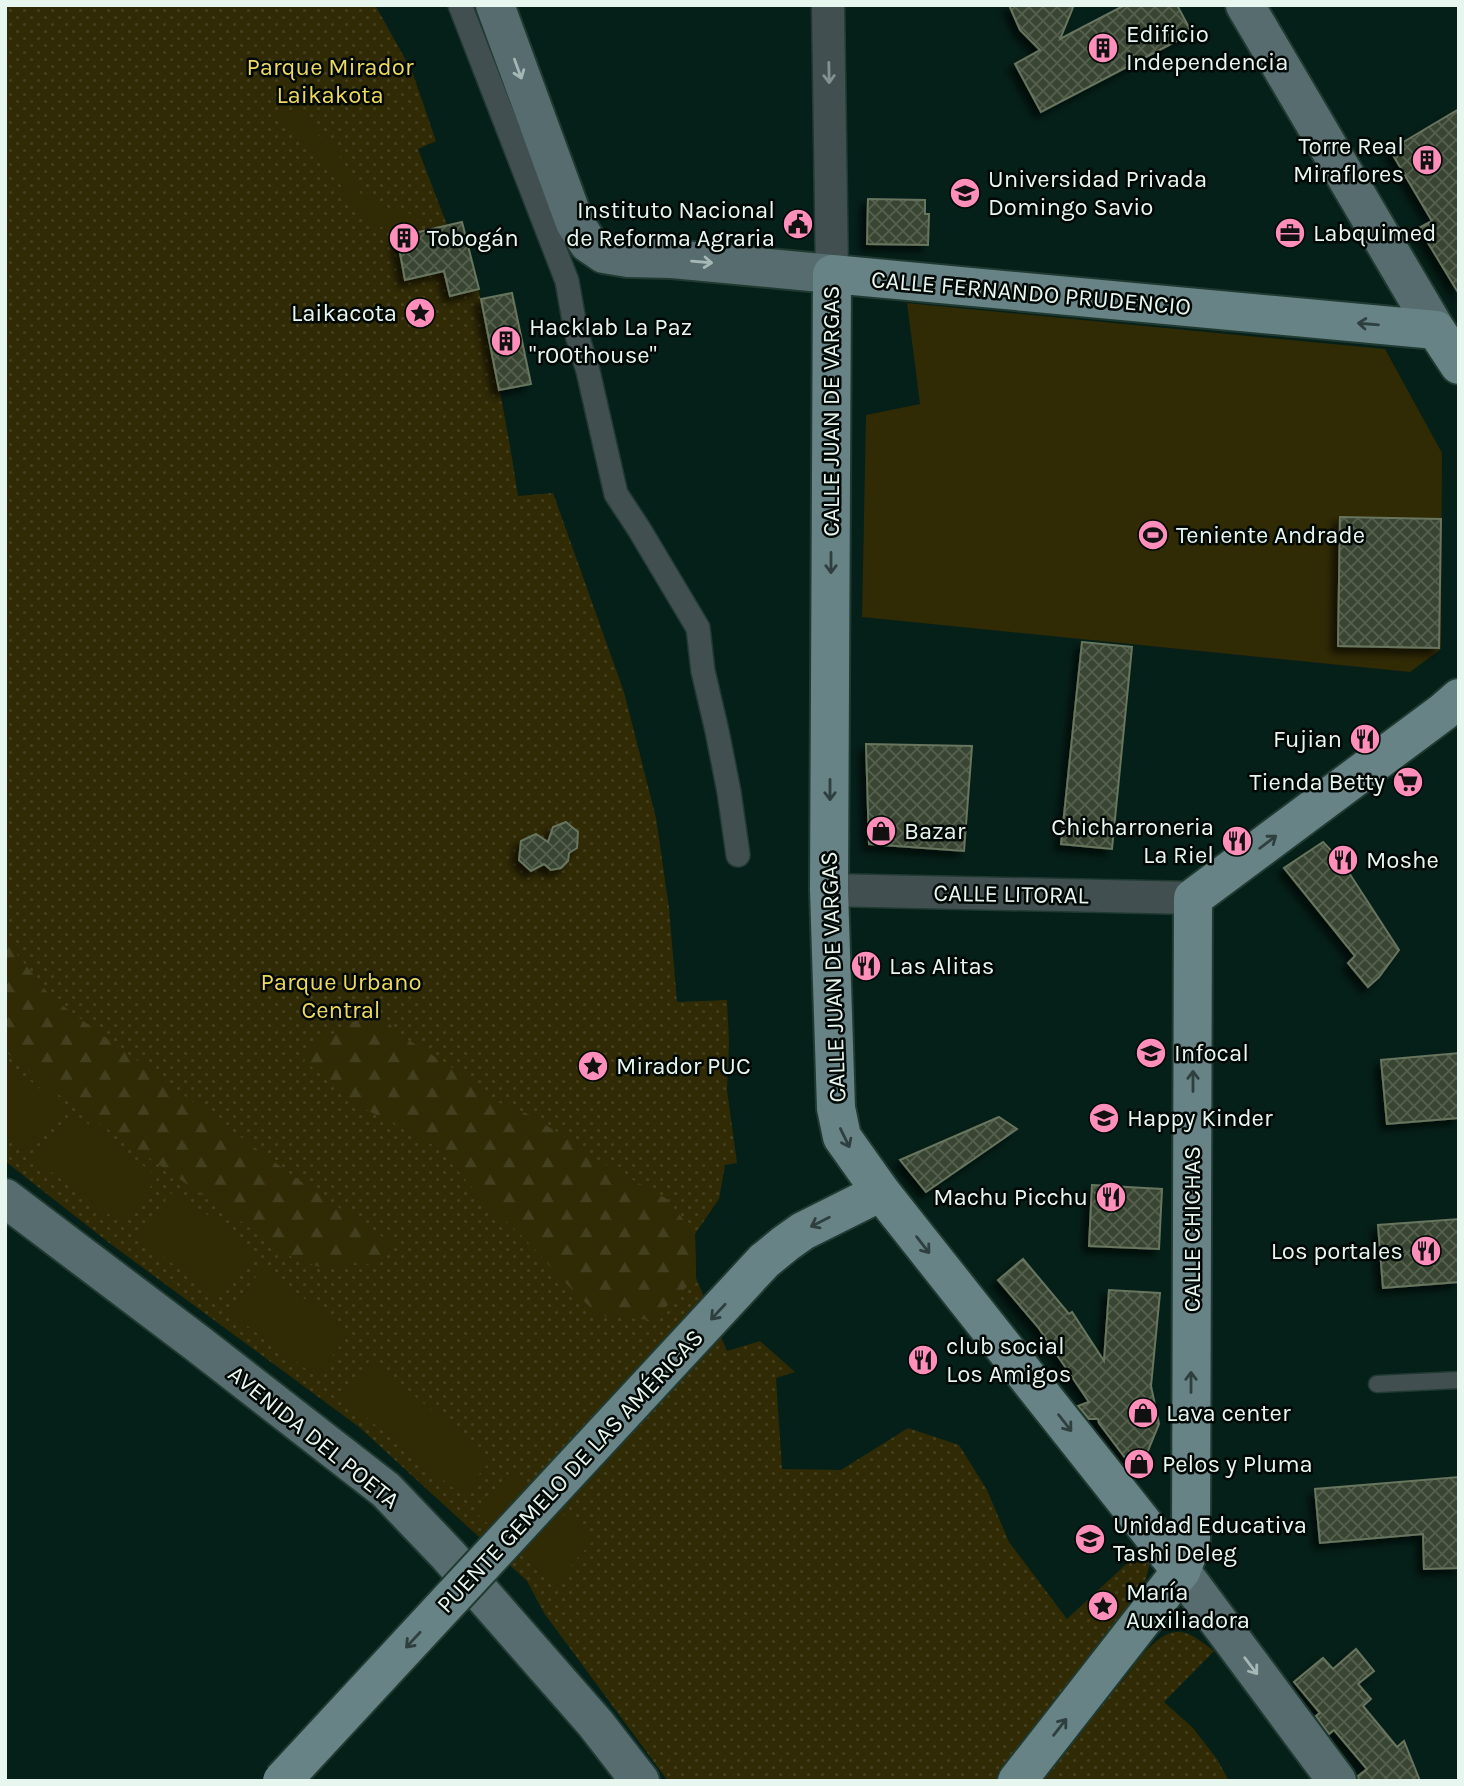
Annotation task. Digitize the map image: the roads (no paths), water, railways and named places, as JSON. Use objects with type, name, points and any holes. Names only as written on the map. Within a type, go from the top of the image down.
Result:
[{"type":"main road","name":"CALLE FERNANDO PRUDENCIO","points":[[495,5],[575,223],[588,243],[604,254],[1436,330]]},
{"type":"main road","points":[[1245,5],[1459,365]]},
{"type":"main road","name":"CALLE JUAN DE VARGAS","points":[[832,274],[829,890],[836,1108],[842,1137],[881,1192],[1181,1571],[1337,1781]]},
{"type":"main road","points":[[1194,898],[1451,705]]},
{"type":"main road","name":"CALLE CHICHAS","points":[[1017,1781],[1181,1571],[1191,1539],[1194,898]]},
{"type":"main road","name":"PUENTE GEMELO DE LAS AMÉRICAS","points":[[282,1781],[764,1262],[803,1231],[881,1192]]},
{"type":"main road","name":"AVENIDA DEL POETA","points":[[5,1198],[386,1490],[448,1555],[595,1723],[640,1781]]},
{"type":"street","points":[[460,5],[567,281],[576,332],[588,371],[616,494],[698,628],[703,671],[729,792],[738,855]]},
{"type":"street","name":"CALLE JUAN DE VARGAS","points":[[828,5],[832,274]]},
{"type":"street","name":"CALLE LITORAL","points":[[829,890],[1194,898]]},
{"type":"lane","points":[[1377,1384],[1459,1380]]},
{"type":"place","name":"Edificio Independencia","points":[[1103,48]]},
{"type":"place","name":"Torre Real Miraflores","points":[[1427,160]]},
{"type":"place","name":"Universidad Privada Domingo Savio","points":[[965,193]]},
{"type":"place","name":"Instituto Nacional de Reforma Agraria","points":[[798,224]]},
{"type":"place","name":"Labquimed","points":[[1290,233]]},
{"type":"place","name":"Tobogán","points":[[404,238]]},
{"type":"place","name":"Laikacota","points":[[420,313]]},
{"type":"place","name":"Hacklab La Paz \"r00thouse\"","points":[[506,341]]},
{"type":"place","name":"Teniente Andrade","points":[[1153,535]]},
{"type":"place","name":"Fujian","points":[[1365,739]]},
{"type":"place","name":"Tienda Betty","points":[[1408,782]]},
{"type":"place","name":"Bazar","points":[[881,831]]},
{"type":"place","name":"Chicharroneria La Riel","points":[[1237,841]]},
{"type":"place","name":"Moshe","points":[[1343,860]]},
{"type":"place","name":"Las Alitas","points":[[866,966]]},
{"type":"place","name":"Infocal","points":[[1151,1053]]},
{"type":"place","name":"Mirador PUC","points":[[593,1066]]},
{"type":"place","name":"Happy Kinder","points":[[1104,1118]]},
{"type":"place","name":"Machu Picchu","points":[[1111,1197]]},
{"type":"place","name":"Los portales","points":[[1426,1251]]},
{"type":"place","name":"club social Los Amigos","points":[[923,1360]]},
{"type":"place","name":"Lava center","points":[[1143,1413]]},
{"type":"place","name":"Pelos y Pluma","points":[[1139,1464]]},
{"type":"place","name":"Unidad Educativa Tashi Deleg","points":[[1090,1539]]},
{"type":"place","name":"María Auxiliadora","points":[[1103,1606]]},
{"type":"park label","name":"Parque Mirador Laikakota","points":[[330,81]]},
{"type":"park label","name":"Parque Urbano Central","points":[[341,996]]}]
